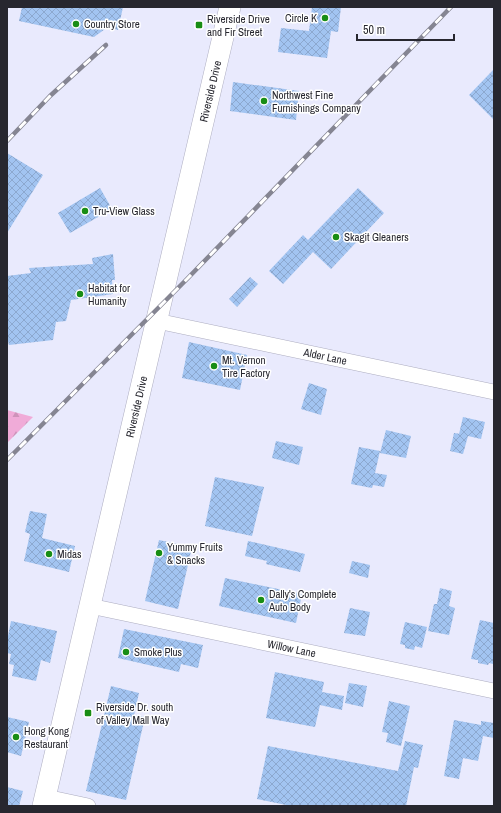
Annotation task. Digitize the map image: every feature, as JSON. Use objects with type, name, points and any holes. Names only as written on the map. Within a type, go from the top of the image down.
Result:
[{"type":"main road","name":"Riverside Drive","points":[[44,801],[230,7]]},
{"type":"street","name":"Alder Lane","points":[[156,321],[494,392]]},
{"type":"street","name":"Willow Lane","points":[[90,606],[494,691]]},
{"type":"street","points":[[44,801],[88,806]]},
{"type":"green space","points":[[7,410],[33,417],[7,443]]},
{"type":"building","name":"Country Store","points":[[22,7],[123,7],[118,30],[108,27],[94,37],[19,21]]},
{"type":"building","points":[[312,7],[341,7],[338,32],[331,31],[327,58],[278,52],[281,28],[309,31]]},
{"type":"building","points":[[494,69],[494,120],[469,95]]},
{"type":"building","name":"Northwest Fine Furnishings Company","points":[[233,82],[299,91],[296,120],[230,111]]},
{"type":"building","points":[[7,153],[43,175],[7,233]]},
{"type":"building","name":"Tru-View Glass","points":[[100,188],[112,209],[70,233],[58,213]]},
{"type":"building","name":"Skagit Gleaners","points":[[358,188],[384,213],[331,269],[313,252],[283,284],[269,271],[303,235],[308,240]]},
{"type":"building","points":[[113,254],[115,280],[112,280],[113,294],[71,300],[66,321],[56,322],[53,340],[9,345],[7,338],[7,276],[31,273],[29,268],[93,264],[92,258]]},
{"type":"building","points":[[250,277],[258,284],[237,307],[229,299]]},
{"type":"building","name":"Mt. Vernon Tire Factory","points":[[189,342],[247,355],[240,390],[182,378]]},
{"type":"building","points":[[309,383],[327,389],[321,415],[301,409]]},
{"type":"building","points":[[463,417],[485,422],[481,439],[468,436],[463,454],[450,451],[454,433],[459,434]]},
{"type":"building","points":[[386,430],[411,436],[406,458],[380,453]]},
{"type":"building","points":[[276,441],[303,447],[299,465],[272,458]]},
{"type":"building","points":[[359,447],[380,451],[375,473],[387,475],[384,487],[373,485],[372,488],[351,484]]},
{"type":"building","points":[[215,477],[264,487],[252,536],[205,526]]},
{"type":"building","name":"Midas","points":[[30,511],[47,514],[42,538],[75,546],[69,572],[24,561],[30,534],[25,532]]},
{"type":"building","points":[[159,540],[192,547],[178,609],[145,601]]},
{"type":"building","points":[[248,541],[305,554],[300,572],[266,564],[267,561],[245,556]]},
{"type":"building","points":[[352,561],[370,565],[368,578],[349,573]]},
{"type":"building","name":"Dally's Complete Auto Body","points":[[225,578],[302,594],[296,623],[219,606]]},
{"type":"building","points":[[440,588],[452,591],[449,606],[455,608],[449,635],[428,631],[434,604],[437,604]]},
{"type":"building","points":[[350,608],[370,612],[365,636],[344,633]]},
{"type":"building","points":[[480,620],[494,623],[493,664],[489,663],[488,665],[478,663],[478,660],[471,659]]},
{"type":"building","points":[[11,621],[57,631],[50,663],[41,660],[36,681],[12,676],[14,665],[9,664],[11,654],[7,653],[7,641]]},
{"type":"building","points":[[405,622],[427,627],[422,648],[415,646],[414,650],[405,648],[405,645],[400,644]]},
{"type":"building","points":[[124,629],[203,645],[198,668],[181,664],[179,672],[118,658]]},
{"type":"building","points":[[275,672],[324,682],[322,692],[344,696],[342,710],[320,705],[315,727],[266,718]]},
{"type":"building","points":[[349,683],[367,686],[363,707],[345,703]]},
{"type":"building","points":[[111,686],[139,693],[134,715],[145,717],[126,800],[86,791]]},
{"type":"building","points":[[389,701],[410,706],[401,746],[386,742],[388,733],[382,732]]},
{"type":"building","name":"Hong Kong Restaurant","points":[[7,717],[29,722],[21,756],[7,752]]},
{"type":"building","points":[[454,720],[481,725],[481,721],[494,723],[494,738],[483,736],[478,761],[463,758],[459,779],[444,776]]},
{"type":"building","points":[[405,741],[423,745],[418,768],[414,767],[406,806],[291,806],[257,799],[268,746],[398,771]]},
{"type":"building","points":[[7,787],[23,791],[19,806],[7,806]]},
{"type":"railway","points":[[7,460],[187,279],[451,7]]},
{"type":"railway","points":[[7,141],[50,96],[106,45]]},
{"type":"place","name":"Circle K","points":[[325,18]]},
{"type":"place","name":"Country Store","points":[[76,24]]},
{"type":"place","name":"Riverside Drive and Fir Street","points":[[199,25]]},
{"type":"place","name":"Northwest Fine Furnishings Company","points":[[264,101]]},
{"type":"place","name":"Tru-View Glass","points":[[85,211]]},
{"type":"place","name":"Skagit Gleaners","points":[[336,237]]},
{"type":"place","name":"Habitat for Humanity","points":[[80,294]]},
{"type":"place","name":"Mt. Vernon Tire Factory","points":[[214,366]]},
{"type":"place","name":"Yummy Fruits & Snacks","points":[[159,553]]},
{"type":"place","name":"Midas","points":[[49,554]]},
{"type":"place","name":"Dally's Complete Auto Body","points":[[261,600]]},
{"type":"place","name":"Smoke Plus","points":[[126,652]]},
{"type":"place","name":"Riverside Dr. south of Valley Mall Way","points":[[88,713]]},
{"type":"place","name":"Hong Kong Restaurant","points":[[16,737]]}]
